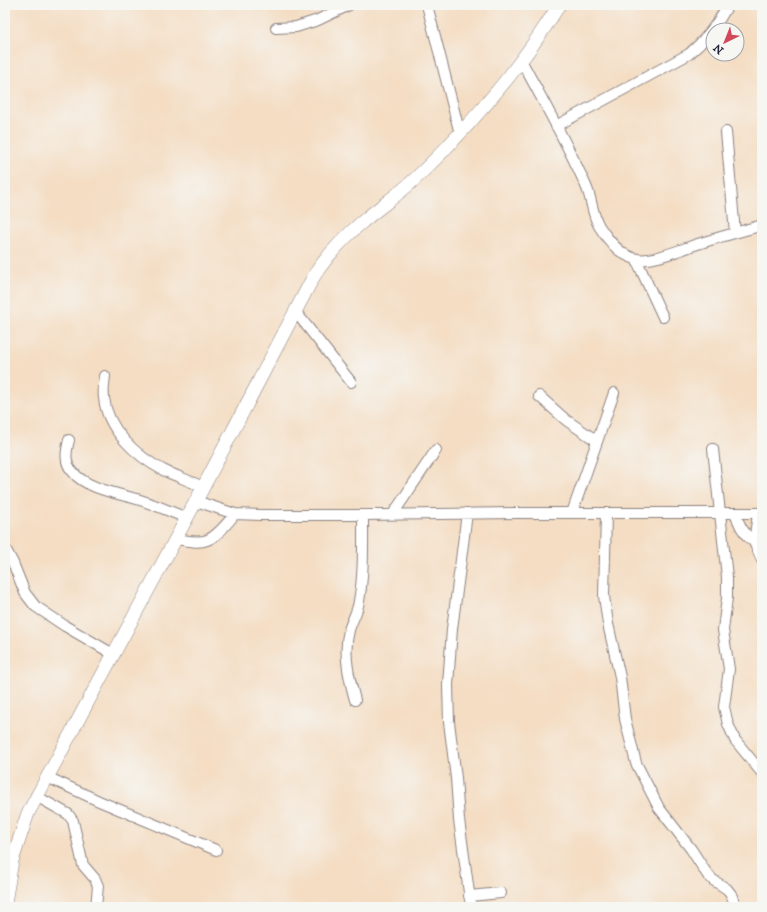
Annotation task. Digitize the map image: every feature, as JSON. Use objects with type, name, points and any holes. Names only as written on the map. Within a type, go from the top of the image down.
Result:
[{"type":"street","points":[[276,28],[296,27],[318,20],[349,5]]},
{"type":"street","points":[[427,5],[460,134]]},
{"type":"street","points":[[5,903],[12,861],[28,812],[187,518],[295,311],[320,267],[360,224],[413,181],[460,134],[521,60],[559,5]]},
{"type":"street","points":[[556,126],[689,54],[711,33],[728,5]]},
{"type":"street","points":[[521,60],[587,187],[594,215],[598,224],[606,237],[619,251],[636,259],[652,259],[762,225]]},
{"type":"street","points":[[726,132],[735,233]]},
{"type":"street","points":[[636,259],[663,317]]},
{"type":"street","points":[[295,311],[351,382]]},
{"type":"street","points":[[105,376],[104,399],[108,413],[114,427],[124,440],[135,450],[162,469],[203,487]]},
{"type":"street","points":[[572,513],[614,393]]},
{"type":"street","points":[[538,396],[566,420],[597,441]]},
{"type":"street","points":[[69,440],[66,452],[67,463],[73,473],[82,480],[99,488],[130,496],[187,518]]},
{"type":"street","points":[[393,514],[436,450]]},
{"type":"street","points":[[713,450],[727,584],[727,598],[723,630],[728,669],[724,707],[728,724],[735,740],[762,773]]},
{"type":"street","points":[[196,501],[235,514],[363,515],[466,513],[760,513],[754,542]]},
{"type":"street","points":[[466,513],[452,629],[448,685],[449,722],[456,778],[459,820],[471,907]]},
{"type":"street","points":[[175,539],[198,542],[207,540],[215,536],[235,514]]},
{"type":"street","points":[[606,514],[604,596],[608,624],[620,677],[625,719],[636,763],[659,808],[707,874],[727,889],[731,894],[736,907]]},
{"type":"street","points":[[735,514],[744,532],[754,542],[762,560]]},
{"type":"street","points":[[355,700],[347,663],[347,646],[349,631],[359,602],[363,515]]},
{"type":"street","points":[[5,548],[13,563],[25,593],[35,606],[65,626],[113,654]]},
{"type":"street","points":[[47,776],[99,801],[216,850]]},
{"type":"street","points":[[36,796],[68,814],[73,821],[83,865],[95,879],[98,886],[96,907]]},
{"type":"street","points":[[469,896],[501,893]]}]
